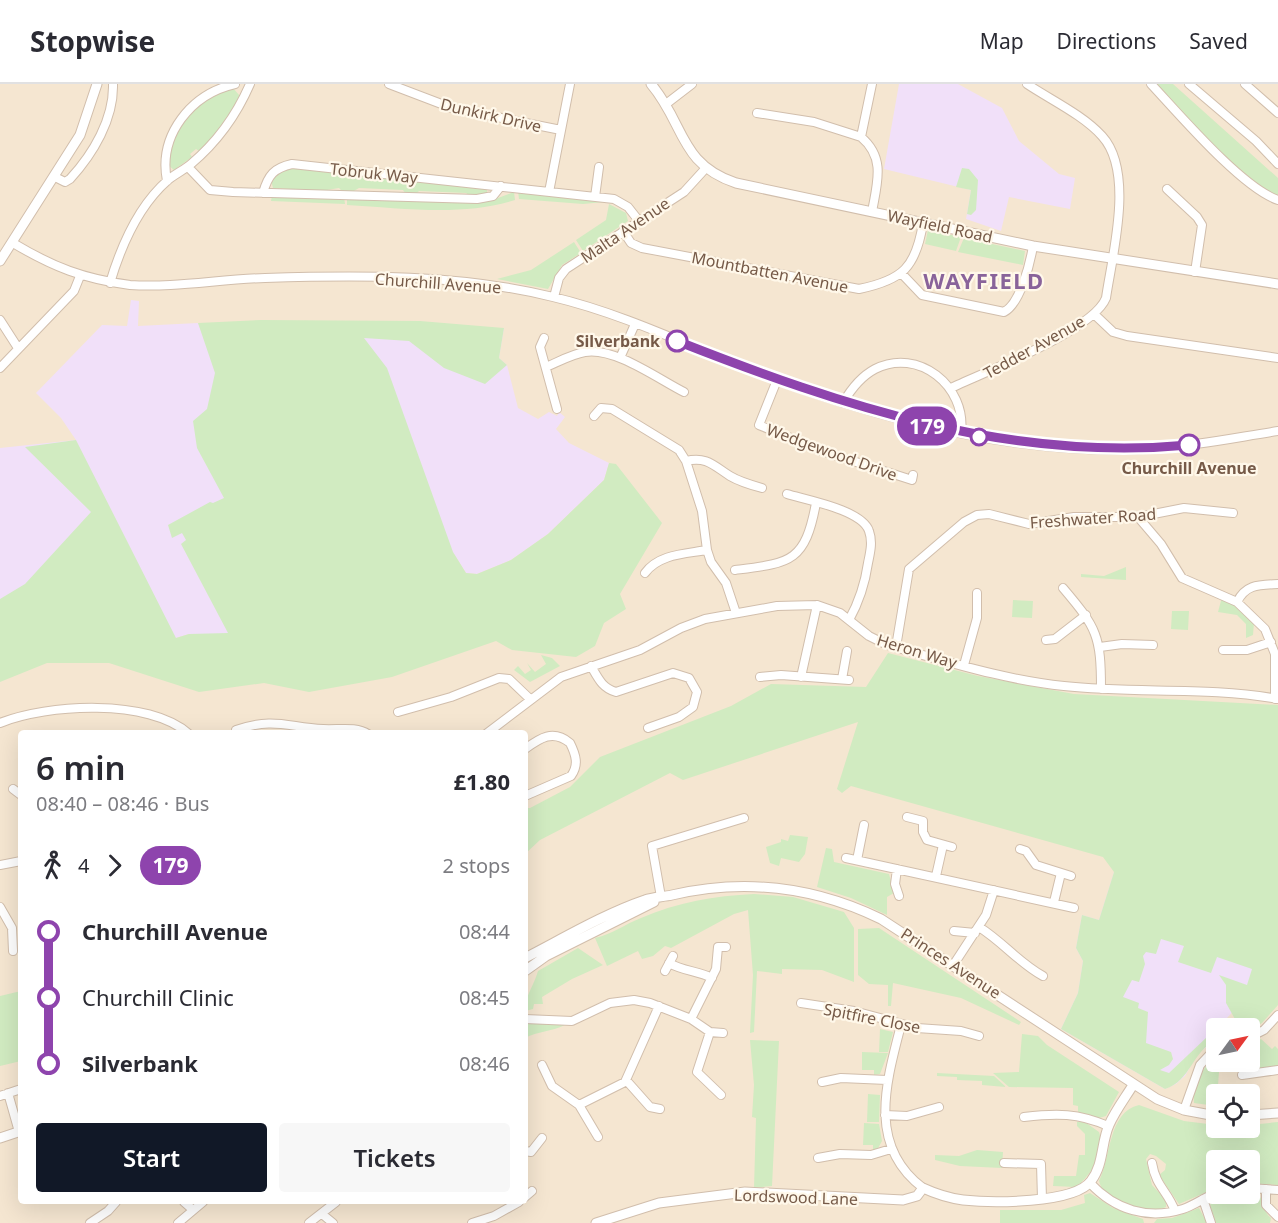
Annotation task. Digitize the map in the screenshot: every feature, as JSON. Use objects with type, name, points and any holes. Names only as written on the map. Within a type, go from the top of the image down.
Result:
[{"type":"street","points":[[0,261],[56,177],[84,128],[97,84]]},
{"type":"street","points":[[56,177],[65,182],[70,179],[95,145],[109,114],[113,84]]},
{"type":"street","points":[[167,181],[164,163],[167,146],[187,112],[199,99],[216,89],[235,84]]},
{"type":"street","points":[[110,283],[120,251],[132,227],[167,181],[204,153],[232,118],[250,84]]},
{"type":"street","name":"Dunkirk Drive","points":[[389,84],[452,108],[561,130]]},
{"type":"street","points":[[549,192],[570,84]]},
{"type":"street","name":"Wayfield Road","points":[[651,84],[666,104],[689,150],[705,169],[736,183],[1033,246],[1278,284]]},
{"type":"street","points":[[666,104],[692,84]]},
{"type":"street","points":[[861,137],[870,84]]},
{"type":"street","name":"Tedder Avenue","points":[[951,388],[1024,357],[1094,314],[1102,307],[1106,298],[1120,195],[1118,175],[1108,146],[1102,136],[1027,84]]},
{"type":"street","points":[[1151,84],[1236,171],[1256,188],[1278,200]]},
{"type":"street","points":[[1189,84],[1256,141],[1278,164]]},
{"type":"street","points":[[1245,84],[1278,112]]},
{"type":"street","points":[[758,113],[814,122],[861,137],[875,152],[880,166],[872,212]]},
{"type":"street","name":"Tobruk Way","points":[[263,193],[269,175],[276,168],[292,164],[614,199],[628,207],[639,221]]},
{"type":"street","name":"Tobruk Way","points":[[188,167],[210,190],[477,199],[493,196],[501,186]]},
{"type":"street","points":[[595,197],[599,167]]},
{"type":"street","name":"Malta Avenue","points":[[554,297],[561,273],[684,192],[705,169]]},
{"type":"street","points":[[1167,189],[1171,198],[1197,217],[1202,225],[1195,272]]},
{"type":"street","points":[[923,223],[918,252],[902,274],[922,295],[1004,312],[1009,309],[1026,275],[1033,246]]},
{"type":"street","name":"Mountbatten Avenue","points":[[623,231],[631,243],[642,248],[859,289],[884,283],[902,274]]},
{"type":"street","name":"Churchill Avenue","points":[[13,243],[50,265],[80,276],[110,283],[138,286],[268,278],[407,279],[484,284],[554,297],[635,324],[777,380],[843,403],[961,433],[1054,446],[1158,448],[1278,431]]},
{"type":"street","points":[[0,368],[74,291],[80,276]]},
{"type":"street","points":[[1094,314],[1113,332],[1127,336],[1278,358]]},
{"type":"street","points":[[0,320],[18,348]]},
{"type":"street","points":[[620,358],[635,324]]},
{"type":"street","points":[[543,338],[540,347],[557,409]]},
{"type":"street","points":[[546,367],[585,352],[620,358],[684,392]]},
{"type":"street","points":[[843,403],[856,384],[866,374],[877,368],[902,363],[931,370],[951,388],[961,411],[961,433]]},
{"type":"street","name":"Wedgewood Drive","points":[[777,380],[759,425],[852,461],[912,480],[913,475]]},
{"type":"street","points":[[594,416],[601,408],[612,409],[670,444],[686,461],[702,511],[707,550],[711,561],[726,582],[736,613]]},
{"type":"street","points":[[686,461],[697,458],[708,460],[730,476],[762,488]]},
{"type":"street","points":[[787,494],[854,515],[864,522],[869,531],[871,544],[866,575],[858,603],[849,620]]},
{"type":"street","points":[[735,570],[785,563],[796,556],[806,540],[816,503]]},
{"type":"street","name":"Freshwater Road","points":[[896,647],[909,569],[970,518],[990,514],[1029,524],[1074,517],[1138,517],[1184,508],[1233,513]]},
{"type":"street","points":[[1138,517],[1161,544],[1182,578],[1237,602],[1253,615],[1271,642],[1277,666],[1276,699]]},
{"type":"street","points":[[645,573],[651,565],[660,560],[707,550]]},
{"type":"street","points":[[1237,602],[1242,591],[1250,586],[1278,584]]},
{"type":"street","points":[[1063,588],[1086,615],[1095,630],[1100,647],[1101,689]]},
{"type":"street","points":[[964,665],[977,618],[977,593]]},
{"type":"street","name":"Heron Way","points":[[491,730],[561,677],[640,650],[681,628],[705,619],[799,603],[829,608],[872,638],[896,647],[1034,682],[1101,689],[1236,694],[1276,699]]},
{"type":"street","points":[[801,677],[817,605]]},
{"type":"street","points":[[1046,640],[1055,639],[1086,615]]},
{"type":"street","points":[[1223,650],[1246,650],[1271,642]]},
{"type":"street","points":[[1100,647],[1122,644],[1153,645]]},
{"type":"street","points":[[760,677],[780,675],[846,679],[847,651]]},
{"type":"street","points":[[591,666],[599,681],[607,689],[616,692],[673,673],[689,678],[697,692],[693,707],[679,717],[648,728]]},
{"type":"street","points":[[398,712],[451,697],[500,678],[509,679],[530,699]]},
{"type":"street","points":[[0,723],[28,713],[50,709],[112,709],[162,717],[173,721],[184,730]]},
{"type":"street","points":[[242,730],[255,723],[276,722],[319,729],[362,730]]},
{"type":"street","points":[[528,747],[537,741],[555,735],[570,743],[576,762],[571,776],[528,795]]},
{"type":"street","points":[[13,789],[18,793]]},
{"type":"street","points":[[661,897],[652,846],[744,818]]},
{"type":"street","points":[[907,818],[923,821],[927,840],[952,847]]},
{"type":"street","points":[[857,860],[864,825]]},
{"type":"street","points":[[936,876],[943,845]]},
{"type":"street","points":[[1020,849],[1026,851],[1036,865],[1071,876]]},
{"type":"street","points":[[846,858],[1074,908]]},
{"type":"street","points":[[0,865],[18,862]]},
{"type":"street","points":[[897,869],[895,884],[899,896]]},
{"type":"street","points":[[1054,902],[1061,873]]},
{"type":"street","name":"Princes Avenue","points":[[528,957],[642,901],[708,888],[737,885],[806,891],[844,903],[881,919],[954,964],[1133,1085],[1184,1110],[1206,1114]]},
{"type":"street","points":[[954,964],[977,930],[994,890]]},
{"type":"street","name":"Princes Avenue","points":[[528,969],[546,956],[661,897]]},
{"type":"street","points":[[0,907],[12,928],[13,951]]},
{"type":"street","points":[[954,931],[977,930],[996,937],[1026,967],[1043,976]]},
{"type":"street","points":[[691,1019],[717,965],[718,947],[726,947]]},
{"type":"street","points":[[665,971],[671,959],[681,969],[701,972],[712,978]]},
{"type":"street","points":[[528,1019],[572,1021],[610,1003],[642,1001],[691,1019],[710,1032],[723,1033]]},
{"type":"street","name":"Spitfire Close","points":[[801,1003],[854,1011],[901,1025],[961,1030],[980,1036]]},
{"type":"street","points":[[579,1105],[591,1097],[619,1087],[626,1080],[659,1006]]},
{"type":"street","points":[[1260,1032],[1278,1015]]},
{"type":"street","points":[[901,1025],[887,1080],[885,1115],[891,1149],[899,1164],[923,1188],[937,1195],[964,1200],[1042,1199],[1076,1193],[1090,1183],[1100,1166],[1108,1126],[1133,1085]]},
{"type":"street","points":[[710,1032],[697,1072],[721,1095]]},
{"type":"street","points":[[1184,1110],[1200,1065],[1206,1059]]},
{"type":"street","points":[[542,1065],[552,1086],[579,1105],[598,1137]]},
{"type":"street","points":[[1242,1075],[1278,1070]]},
{"type":"street","points":[[822,1082],[841,1078],[887,1080]]},
{"type":"street","points":[[626,1080],[650,1107],[660,1109]]},
{"type":"street","points":[[4,1094],[18,1127]]},
{"type":"street","points":[[885,1115],[908,1116],[939,1107]]},
{"type":"street","points":[[1260,1114],[1278,1113]]},
{"type":"street","points":[[1024,1117],[1069,1114],[1086,1117],[1108,1126]]},
{"type":"street","points":[[0,1138],[18,1133]]},
{"type":"street","points":[[528,1152],[531,1152],[542,1138]]},
{"type":"street","points":[[818,1158],[840,1154],[871,1155],[891,1149]]},
{"type":"street","points":[[1004,1163],[1041,1164],[1042,1199]]},
{"type":"street","points":[[1152,1163],[1157,1184],[1168,1194],[1175,1211]]},
{"type":"street","points":[[1090,1183],[1120,1206],[1150,1219],[1206,1198]]},
{"type":"street","name":"Lordswood Lane","points":[[596,1223],[659,1203],[719,1194],[745,1192],[903,1200],[917,1196],[923,1188]]},
{"type":"street","points":[[1260,1189],[1278,1190]]},
{"type":"street","points":[[1266,1189],[1266,1205],[1278,1217]]},
{"type":"street","points":[[528,1194],[532,1191]]},
{"type":"street","points":[[1203,1199],[1210,1223]]},
{"type":"street","points":[[90,1223],[114,1204]]},
{"type":"street","points":[[186,1204],[192,1209]]},
{"type":"street","points":[[178,1223],[200,1204]]},
{"type":"street","points":[[309,1223],[334,1204]]},
{"type":"street","points":[[472,1223],[494,1216],[515,1204]]},
{"type":"street","points":[[322,1214],[333,1223]]},
{"type":"shaded area","points":[[0,84],[1278,84],[1278,1223],[0,1223]]},
{"type":"shaded area","points":[[899,84],[958,84],[1002,108],[1019,141],[1059,174],[1075,178],[1070,209],[1009,197],[1001,231],[966,219],[971,190],[884,169]]},
{"type":"shaded area","points":[[131,300],[139,301],[138,326],[198,323],[207,346],[504,328],[499,358],[507,365],[518,408],[538,419],[549,412],[557,416],[559,412],[565,417],[556,429],[569,443],[609,463],[604,480],[548,534],[511,560],[477,574],[466,573],[454,554],[274,643],[189,634],[176,638],[0,660],[0,448],[76,440],[61,418],[36,393],[102,325],[127,326]]},
{"type":"shaded area","points":[[1114,872],[1278,964],[1227,1018],[1206,1018],[1206,1047],[1198,1053],[1185,1076],[1176,1084],[1165,1089],[1061,1029],[1078,993],[1083,961],[1076,948],[1082,915],[1099,920]]},
{"type":"green space","points":[[1157,84],[1173,84],[1278,178],[1278,197],[1229,160]]},
{"type":"green space","points":[[232,87],[240,96],[240,101],[217,133],[199,151],[196,149],[190,154],[192,157],[174,170],[167,164],[168,156],[173,138],[183,121],[201,102]]},
{"type":"green space","points":[[289,167],[487,189],[487,195],[470,196],[466,193],[419,191],[416,194],[405,193],[403,190],[359,188],[352,192],[342,191],[339,188],[321,191],[273,188],[271,180],[273,174]]},
{"type":"green space","points":[[962,168],[969,169],[978,180],[976,210],[971,215],[967,214],[971,190],[956,187]]},
{"type":"green space","points":[[518,191],[604,202],[583,204],[519,199]]},
{"type":"green space","points":[[514,192],[515,200],[453,210],[347,205],[347,197],[490,201]]},
{"type":"green space","points":[[272,195],[344,197],[345,204],[271,201]]},
{"type":"green space","points":[[609,204],[626,213],[628,221],[583,251],[576,240],[606,220]]},
{"type":"green space","points":[[928,230],[961,237],[956,251],[925,244]]},
{"type":"green space","points":[[964,238],[1025,251],[1023,265],[958,252]]},
{"type":"green space","points":[[574,242],[581,253],[562,265],[548,289],[497,279],[531,270]]},
{"type":"green space","points":[[261,320],[420,321],[504,328],[499,358],[507,365],[485,384],[444,368],[409,341],[364,338],[387,368],[453,552],[466,573],[477,574],[511,560],[548,534],[604,480],[609,463],[616,464],[662,523],[620,594],[626,609],[604,623],[595,646],[576,657],[512,650],[496,641],[392,677],[309,692],[264,683],[199,692],[109,663],[47,663],[0,682],[0,599],[25,584],[91,512],[25,447],[76,440],[176,638],[189,634],[228,633],[181,544],[186,540],[182,533],[172,538],[168,525],[210,502],[224,498],[197,448],[193,421],[207,409],[215,373],[198,323]]},
{"type":"green space","points":[[1126,567],[1126,580],[1081,577],[1081,574],[1104,576]]},
{"type":"green space","points":[[1222,597],[1235,604],[1254,623],[1253,635],[1246,638],[1246,624],[1237,615],[1218,612]]},
{"type":"green space","points":[[1013,600],[1033,601],[1032,618],[1012,617]]},
{"type":"green space","points":[[1172,611],[1189,611],[1188,630],[1171,629]]},
{"type":"green space","points":[[888,653],[978,676],[1074,694],[1278,705],[1278,1005],[1260,1024],[1260,1018],[1234,1018],[1226,1003],[1226,985],[1219,975],[1247,985],[1252,969],[1217,957],[1211,973],[1178,962],[1184,946],[1161,939],[1156,954],[1146,952],[1143,956],[1145,964],[1139,982],[1132,980],[1123,997],[1139,1003],[1138,1008],[1148,1012],[1146,1043],[1171,1052],[1173,1059],[1169,1065],[1160,1070],[1169,1073],[1206,1038],[1206,1047],[1181,1080],[1165,1089],[1061,1029],[1078,993],[1083,961],[1076,948],[1082,915],[1099,920],[1114,872],[1103,857],[851,786],[842,793],[837,789],[858,722],[683,780],[670,773],[540,840],[528,851],[528,808],[570,787],[600,757],[731,706],[771,684],[866,687]]},
{"type":"green space","points":[[541,655],[552,658],[560,666],[530,682],[514,670],[518,666],[525,674],[531,670],[527,663],[535,672],[546,664]]},
{"type":"green space","points":[[790,835],[808,837],[805,854],[799,862],[781,858],[779,866],[770,863],[766,847],[781,842],[781,839],[788,841]]},
{"type":"green space","points":[[826,848],[832,849],[834,862],[889,874],[894,893],[887,897],[887,915],[851,898],[817,887]]},
{"type":"green space","points":[[754,894],[793,897],[844,912],[854,928],[854,982],[822,970],[782,969],[782,974],[757,971],[754,1032],[750,1033],[753,975],[748,910],[734,914],[671,948],[665,946],[653,956],[642,959],[638,951],[607,966],[595,938],[655,912],[682,904],[710,898]]},
{"type":"green space","points":[[879,928],[1021,1022],[1019,1025],[961,998],[893,983],[891,1006],[888,1006],[888,985],[869,984],[858,975],[858,929]]},
{"type":"green space","points":[[578,948],[603,965],[572,979],[542,997],[543,1004],[534,1004],[533,1009],[528,1010],[528,995],[538,971]]},
{"type":"green space","points":[[18,992],[18,1062],[0,1066],[0,996]]},
{"type":"green space","points":[[537,1021],[565,1025],[528,1037],[528,1023]]},
{"type":"green space","points":[[880,1029],[893,1032],[888,1052],[879,1052]]},
{"type":"green space","points":[[1022,1034],[1038,1036],[1047,1045],[1119,1092],[1106,1116],[1099,1118],[1078,1112],[1078,1106],[1073,1105],[1073,1088],[1009,1087],[993,1073],[1019,1072]]},
{"type":"green space","points":[[750,1040],[779,1041],[772,1186],[754,1188],[756,1118],[752,1117],[754,1085]]},
{"type":"green space","points":[[1260,1040],[1272,1049],[1275,1046],[1278,1049],[1278,1067],[1260,1069]]},
{"type":"green space","points":[[862,1052],[888,1053],[880,1074],[874,1075],[874,1070],[862,1070]]},
{"type":"green space","points":[[1206,1066],[1206,1072],[1219,1072],[1218,1084],[1206,1084],[1206,1105],[1194,1103],[1195,1090]]},
{"type":"green space","points":[[937,1073],[994,1076],[1006,1087],[982,1085],[982,1081],[957,1080],[957,1077],[937,1076]]},
{"type":"green space","points":[[868,1094],[880,1095],[879,1122],[867,1122]]},
{"type":"green space","points":[[1139,1105],[1184,1121],[1206,1124],[1206,1138],[1260,1138],[1260,1124],[1278,1122],[1278,1185],[1260,1184],[1260,1150],[1206,1150],[1206,1192],[1179,1204],[1159,1175],[1165,1170],[1166,1164],[1150,1154],[1146,1159],[1152,1185],[1166,1200],[1166,1207],[1138,1208],[1117,1201],[1102,1188],[1099,1181],[1116,1126],[1121,1116],[1129,1109]]},
{"type":"green space","points":[[1077,1122],[1085,1122],[1099,1132],[1101,1140],[1099,1155],[1092,1170],[1076,1187],[1053,1186],[1054,1176],[1076,1176],[1079,1155],[1085,1155],[1085,1134],[1077,1126]]},
{"type":"green space","points":[[864,1123],[879,1124],[882,1141],[877,1150],[873,1151],[873,1145],[863,1145]]},
{"type":"green space","points":[[977,1150],[1003,1152],[1002,1168],[960,1166],[935,1160],[935,1155],[959,1156]]},
{"type":"green space","points":[[1090,1193],[1113,1208],[1143,1219],[1144,1223],[1000,1223],[1000,1210],[1061,1210],[1085,1203],[1084,1195]]},
{"type":"green space","points":[[1260,1197],[1271,1218],[1270,1223],[1216,1223],[1210,1205],[1260,1204]]},
{"type":"green space","points":[[1199,1208],[1207,1223],[1154,1223],[1157,1219],[1172,1218]]},
{"type":"bus line","name":"179","points":[[677,341],[843,403],[972,435],[1054,446],[1158,448],[1189,445]]},
{"type":"place","name":"Silverbank","points":[[677,341]]},
{"type":"place","name":"Churchill Avenue","points":[[1189,445]]},
{"type":"district","name":"WAYFIELD","points":[[984,280]]}]
